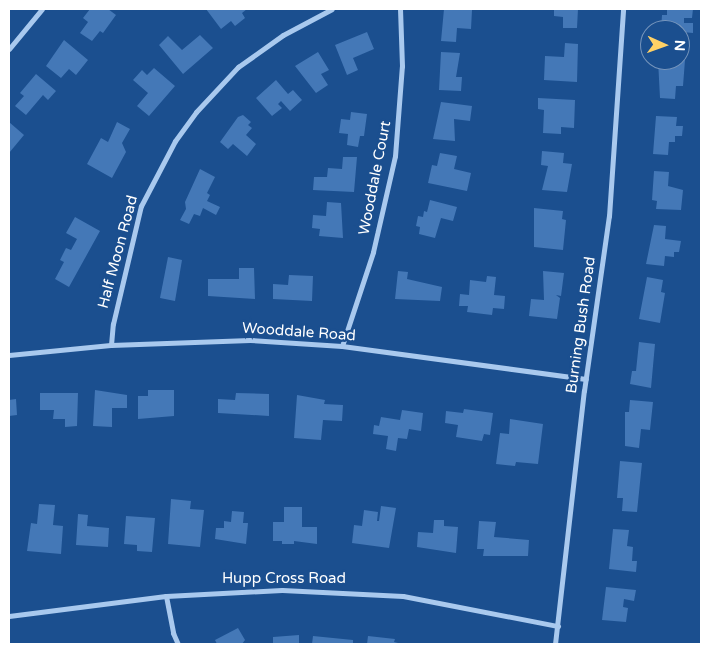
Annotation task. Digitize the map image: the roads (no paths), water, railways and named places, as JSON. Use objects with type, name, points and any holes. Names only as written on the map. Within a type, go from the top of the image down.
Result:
[{"type":"street","points":[[9,49],[42,9]]},
{"type":"street","name":"Half Moon Road","points":[[111,345],[112,324],[141,206],[175,141],[196,112],[238,67],[283,35],[332,9]]},
{"type":"street","name":"Wooddale Court","points":[[342,346],[373,252],[394,156],[402,66],[400,9]]},
{"type":"street","name":"Burning Bush Road","points":[[555,644],[586,378],[609,216],[622,9]]},
{"type":"street","name":"Wooddale Road","points":[[9,355],[111,345],[222,339],[342,346],[586,378]]},
{"type":"street","name":"Hupp Cross Road","points":[[9,616],[166,596],[245,590],[404,596],[558,626]]},
{"type":"street","points":[[166,596],[171,626],[178,644]]}]
